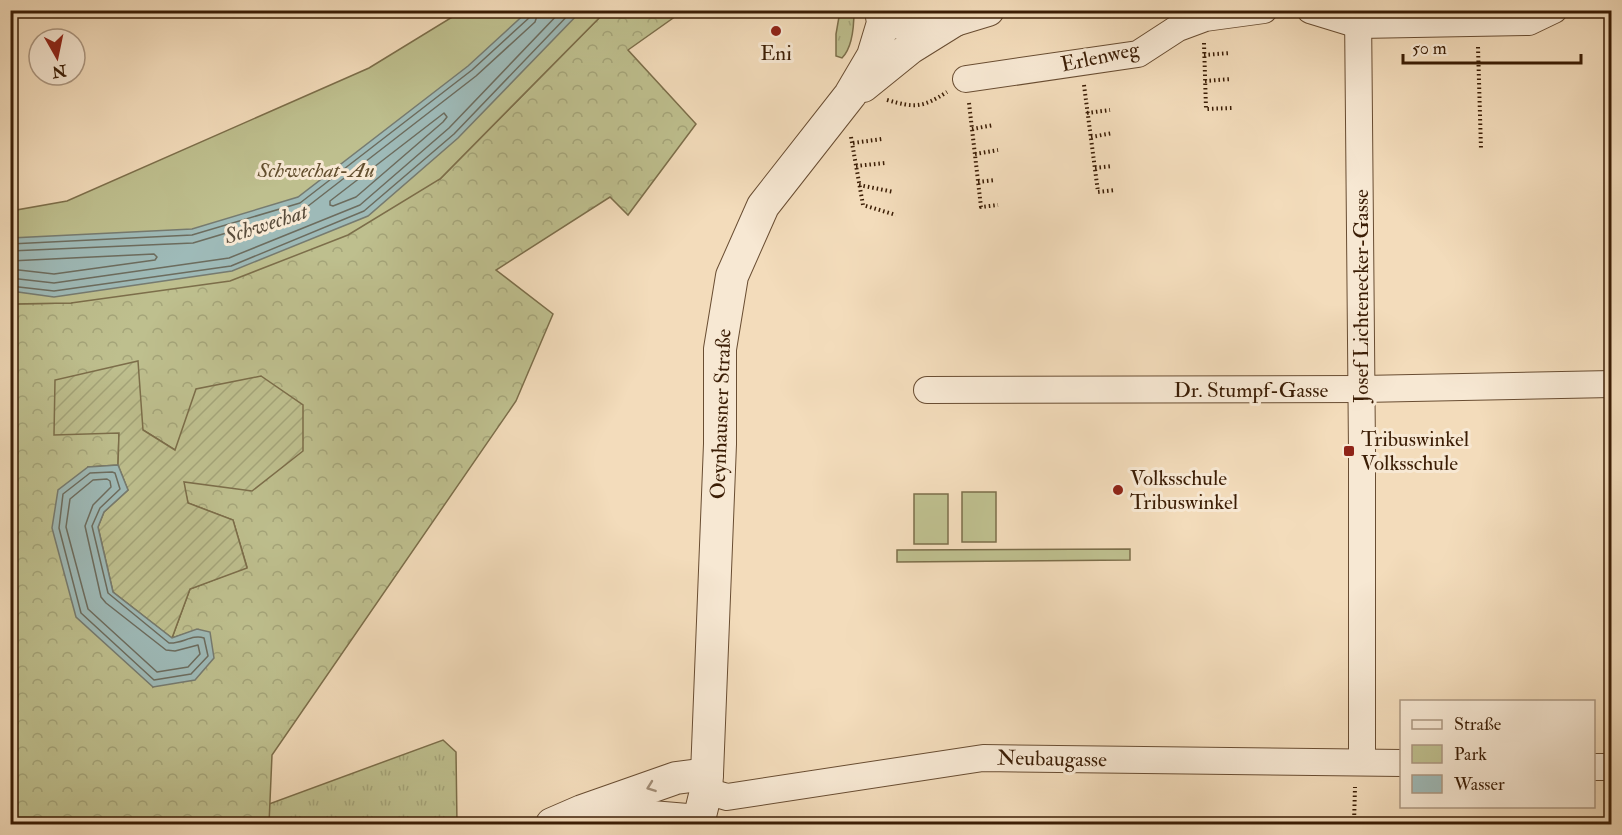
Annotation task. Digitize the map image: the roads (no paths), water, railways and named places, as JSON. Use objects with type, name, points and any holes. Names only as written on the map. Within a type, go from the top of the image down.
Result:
[{"type":"street","points":[[848,98],[910,48],[955,20],[988,10]]},
{"type":"street","name":"Erlenweg","points":[[966,79],[1138,54],[1178,28],[1205,18],[1264,10]]},
{"type":"street","points":[[1310,10],[1359,17],[1478,23],[1529,22],[1554,10]]},
{"type":"street","points":[[882,17],[955,20]]},
{"type":"street","name":"Oeynhausner Straße","points":[[698,823],[707,782],[720,444],[720,349],[732,276],[763,206],[848,98],[873,56],[882,17]]},
{"type":"street","name":"Josef Lichtenecker-Gasse","points":[[1359,17],[1362,762]]},
{"type":"street","name":"Dr. Stumpf-Gasse","points":[[927,390],[1362,389],[1611,384]]},
{"type":"street","name":"Neubaugasse","points":[[707,782],[727,796],[983,758],[1400,763]]},
{"type":"street","points":[[1595,767],[1611,767]]},
{"type":"street","points":[[552,825],[676,778],[707,782]]},
{"type":"street","points":[[582,812],[698,823]]},
{"type":"water","name":"Schwechat","points":[[528,11],[581,11],[458,138],[368,216],[232,271],[54,297],[11,291],[11,238],[192,229],[298,197],[468,66]]},
{"type":"water","points":[[118,465],[128,490],[104,512],[98,527],[113,592],[172,638],[197,629],[210,632],[214,658],[195,680],[153,687],[76,617],[52,528],[58,490],[88,467]]},
{"type":"place","name":"Eni","points":[[776,31]]},
{"type":"place","name":"Tribuswinkel Volksschule","points":[[1349,451]]},
{"type":"place","name":"Volksschule Tribuswinkel","points":[[1118,490]]},
{"type":"park label","name":"Schwechat-Au","points":[[316,170]]}]
